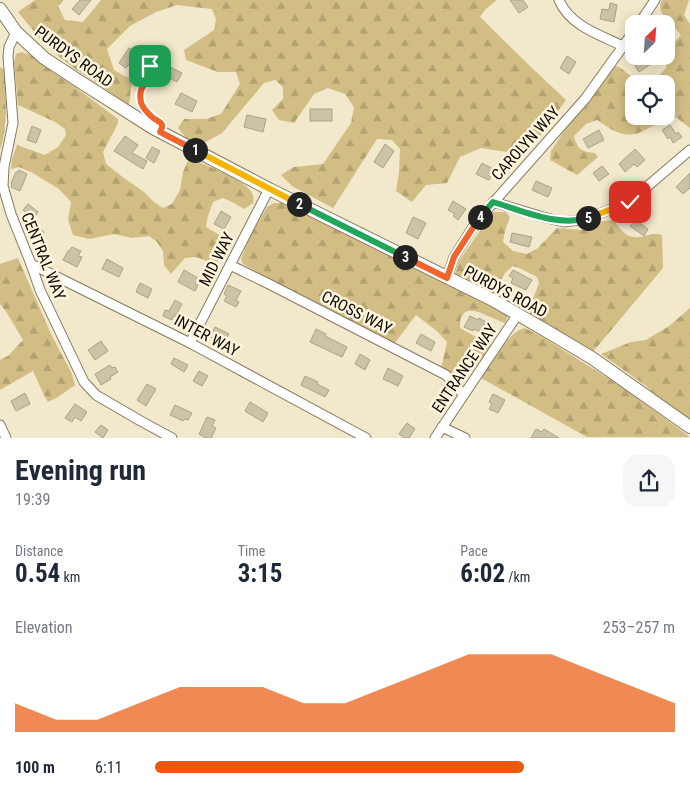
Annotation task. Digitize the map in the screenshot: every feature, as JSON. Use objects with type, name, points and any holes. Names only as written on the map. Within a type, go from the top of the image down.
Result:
[{"type":"main road","name":"PURDYS ROAD","points":[[0,9],[16,32],[30,46],[60,69],[130,114],[160,132],[269,189],[493,300],[598,362],[690,427]]},
{"type":"street","points":[[559,0],[572,19],[590,31],[623,46]]},
{"type":"street","points":[[645,15],[655,0]]},
{"type":"street","name":"CENTRAL WAY","points":[[16,32],[9,47],[8,56],[13,123],[4,166],[3,186],[11,214],[40,290],[84,382],[96,395],[172,438]]},
{"type":"street","name":"CAROLYN WAY","points":[[447,278],[454,257],[477,221],[585,99],[625,43]]},
{"type":"street","points":[[493,202],[543,218],[564,222],[586,219],[630,202],[690,150]]},
{"type":"street","name":"MID WAY","points":[[190,343],[269,189]]},
{"type":"street","name":"INTER WAY","points":[[31,264],[190,343],[366,438]]},
{"type":"street","name":"CROSS WAY","points":[[230,265],[446,375],[464,394]]},
{"type":"street","name":"ENTRANCE WAY","points":[[435,438],[518,314]]},
{"type":"street","points":[[0,425],[6,438]]},
{"type":"street","points":[[442,427],[465,438]]},
{"type":"lane","points":[[144,49],[152,54],[152,56],[150,77],[142,86],[140,92],[141,102],[153,118],[162,125],[160,132]]},
{"type":"green space","points":[[35,0],[64,0],[58,6],[65,20],[83,22],[101,0],[497,0],[480,17],[566,100],[543,133],[519,154],[481,148],[460,157],[447,183],[426,185],[412,202],[396,191],[400,149],[392,140],[377,139],[333,208],[292,186],[281,175],[294,167],[323,164],[351,123],[354,107],[345,94],[328,88],[314,94],[294,123],[279,120],[272,110],[283,99],[283,87],[275,80],[264,83],[222,133],[204,143],[186,138],[178,128],[184,119],[206,119],[221,114],[240,84],[236,72],[218,72],[186,60],[184,50],[214,30],[216,19],[212,9],[177,5],[156,12],[130,26],[107,49],[114,70],[132,80],[129,105],[71,66],[46,46],[18,12]]},
{"type":"green space","points":[[662,0],[689,0],[684,15],[690,24],[690,128],[675,118],[675,75],[660,75],[667,67],[666,65],[675,65],[675,42],[681,35],[675,28],[675,15],[664,15],[661,12]]},
{"type":"green space","points":[[22,52],[31,55],[118,119],[118,123],[103,152],[106,164],[163,208],[172,204],[180,190],[183,172],[189,158],[230,176],[249,189],[253,195],[253,203],[244,209],[223,198],[213,202],[206,227],[230,241],[224,254],[215,264],[196,257],[185,258],[171,274],[164,265],[163,251],[157,242],[149,236],[132,238],[114,234],[89,239],[73,235],[68,220],[71,202],[59,189],[19,167],[11,169],[17,145],[45,155],[58,147],[66,135],[65,129],[55,122],[18,105],[14,63],[16,54]]},
{"type":"green space","points":[[614,65],[629,75],[625,75],[625,125],[654,125],[641,132],[628,135],[616,132],[597,120],[586,124],[574,136],[581,149],[595,153],[598,157],[577,175],[550,160],[551,151],[562,134]]},
{"type":"green space","points":[[0,67],[5,70],[6,110],[5,130],[0,150]]},
{"type":"green space","points":[[274,203],[283,203],[300,210],[411,267],[481,300],[508,316],[505,323],[484,314],[470,311],[464,313],[461,318],[460,328],[492,346],[465,378],[455,378],[441,369],[447,342],[438,332],[416,315],[394,344],[243,264],[241,259],[250,236],[267,207]]},
{"type":"green space","points":[[493,212],[506,212],[510,217],[503,242],[513,251],[527,254],[538,248],[557,228],[582,230],[603,221],[614,220],[627,235],[635,237],[654,234],[662,235],[663,268],[592,353],[529,317],[539,283],[537,277],[513,266],[506,272],[500,281],[507,290],[509,301],[455,275],[459,261]]},
{"type":"green space","points":[[18,258],[51,334],[72,374],[75,385],[48,402],[33,371],[0,390],[0,360],[8,356],[23,340],[0,304],[0,264]]},
{"type":"green space","points":[[690,308],[690,419],[666,404],[646,386],[601,354],[631,342],[646,340],[669,326]]},
{"type":"green space","points":[[525,328],[622,387],[690,437],[587,437],[481,378],[500,349],[512,335]]},
{"type":"building","points":[[80,0],[91,0],[79,15],[72,9]]},
{"type":"building","points":[[510,0],[523,0],[528,7],[519,13]]},
{"type":"building","points":[[610,3],[617,5],[614,22],[600,19],[602,9],[609,10]]},
{"type":"building","points":[[129,48],[135,51],[135,56],[137,57],[126,68],[119,63]]},
{"type":"building","points":[[567,56],[576,62],[569,74],[560,68]]},
{"type":"building","points":[[635,65],[650,65],[639,72]]},
{"type":"building","points":[[170,67],[182,73],[177,82],[165,76]]},
{"type":"building","points":[[181,93],[197,101],[192,112],[175,104]]},
{"type":"building","points":[[310,109],[332,109],[332,121],[310,121]]},
{"type":"building","points":[[247,115],[266,119],[263,132],[244,127]]},
{"type":"building","points":[[670,125],[676,134],[678,132],[682,137],[673,143],[670,137],[668,139],[662,130]]},
{"type":"building","points":[[32,126],[41,130],[36,143],[27,140]]},
{"type":"building","points":[[599,130],[604,140],[588,148],[583,139]]},
{"type":"building","points":[[125,136],[138,145],[132,153],[147,161],[143,169],[114,151]]},
{"type":"building","points":[[385,144],[394,151],[383,168],[374,162]]},
{"type":"building","points":[[152,147],[160,151],[154,163],[146,158]]},
{"type":"building","points":[[635,149],[645,160],[637,167],[634,164],[625,172],[619,164]]},
{"type":"building","points":[[482,163],[495,170],[489,180],[476,174]]},
{"type":"building","points":[[602,166],[609,174],[599,181],[593,173]]},
{"type":"building","points":[[19,170],[27,174],[20,191],[11,187],[16,172]]},
{"type":"building","points":[[690,173],[690,188],[683,194],[676,187]]},
{"type":"building","points":[[536,181],[552,188],[548,197],[532,190]]},
{"type":"building","points":[[453,201],[466,209],[458,220],[453,216],[455,214],[448,210]]},
{"type":"building","points":[[28,204],[38,212],[34,219],[23,210]]},
{"type":"building","points":[[221,211],[231,217],[224,229],[214,224]]},
{"type":"building","points":[[413,217],[426,223],[418,239],[406,233]]},
{"type":"building","points":[[635,220],[648,229],[644,236],[630,226]]},
{"type":"building","points":[[33,224],[44,232],[40,238],[29,230]]},
{"type":"building","points":[[512,233],[532,237],[529,247],[510,242]]},
{"type":"building","points":[[72,247],[81,251],[78,256],[82,257],[77,267],[63,260]]},
{"type":"building","points":[[107,259],[123,268],[119,277],[102,269]]},
{"type":"building","points":[[184,270],[198,278],[195,284],[198,285],[195,291],[178,282]]},
{"type":"building","points":[[513,270],[532,280],[526,290],[511,283],[513,278],[509,276]]},
{"type":"building","points":[[140,283],[152,289],[148,298],[136,292]]},
{"type":"building","points":[[228,285],[241,291],[236,300],[239,302],[236,307],[224,301],[227,296],[224,294]]},
{"type":"building","points":[[175,300],[182,304],[172,320],[163,316],[165,310],[169,311]]},
{"type":"building","points":[[470,316],[486,322],[480,332],[464,327]]},
{"type":"building","points":[[215,327],[229,334],[224,343],[210,337]]},
{"type":"building","points":[[316,329],[326,334],[325,336],[347,347],[342,357],[310,342]]},
{"type":"building","points":[[421,334],[435,342],[431,351],[416,343]]},
{"type":"building","points":[[101,341],[108,351],[95,360],[88,350]]},
{"type":"building","points":[[360,354],[370,360],[365,370],[355,364]]},
{"type":"building","points":[[174,358],[188,365],[184,372],[171,364]]},
{"type":"building","points":[[110,365],[112,368],[115,367],[118,372],[101,385],[95,374]]},
{"type":"building","points":[[388,368],[403,376],[398,386],[383,379]]},
{"type":"building","points":[[199,371],[208,376],[202,386],[193,381]]},
{"type":"building","points":[[305,376],[329,390],[325,397],[301,385]]},
{"type":"building","points":[[147,384],[156,389],[146,406],[137,400]]},
{"type":"building","points":[[25,393],[30,404],[16,411],[11,401]]},
{"type":"building","points":[[493,394],[505,400],[498,413],[489,409],[492,404],[489,402]]},
{"type":"building","points":[[250,402],[268,413],[263,422],[245,411]]},
{"type":"building","points":[[75,404],[87,412],[81,421],[75,417],[72,422],[65,418]]},
{"type":"building","points":[[175,405],[192,413],[188,420],[185,419],[183,421],[170,415]]},
{"type":"building","points":[[207,417],[215,420],[212,426],[216,428],[211,438],[206,438],[199,434]]},
{"type":"building","points":[[407,423],[415,429],[409,438],[404,438],[399,434]]},
{"type":"building","points":[[101,425],[108,430],[103,438],[95,432]]},
{"type":"building","points":[[536,429],[542,432],[544,429],[559,438],[531,438]]},
{"type":"route","points":[[150,66],[150,77],[142,86],[140,92],[141,102],[153,118],[162,125],[160,132],[447,278],[454,257],[477,221],[493,202],[543,218],[564,222],[586,219],[630,202]]}]
